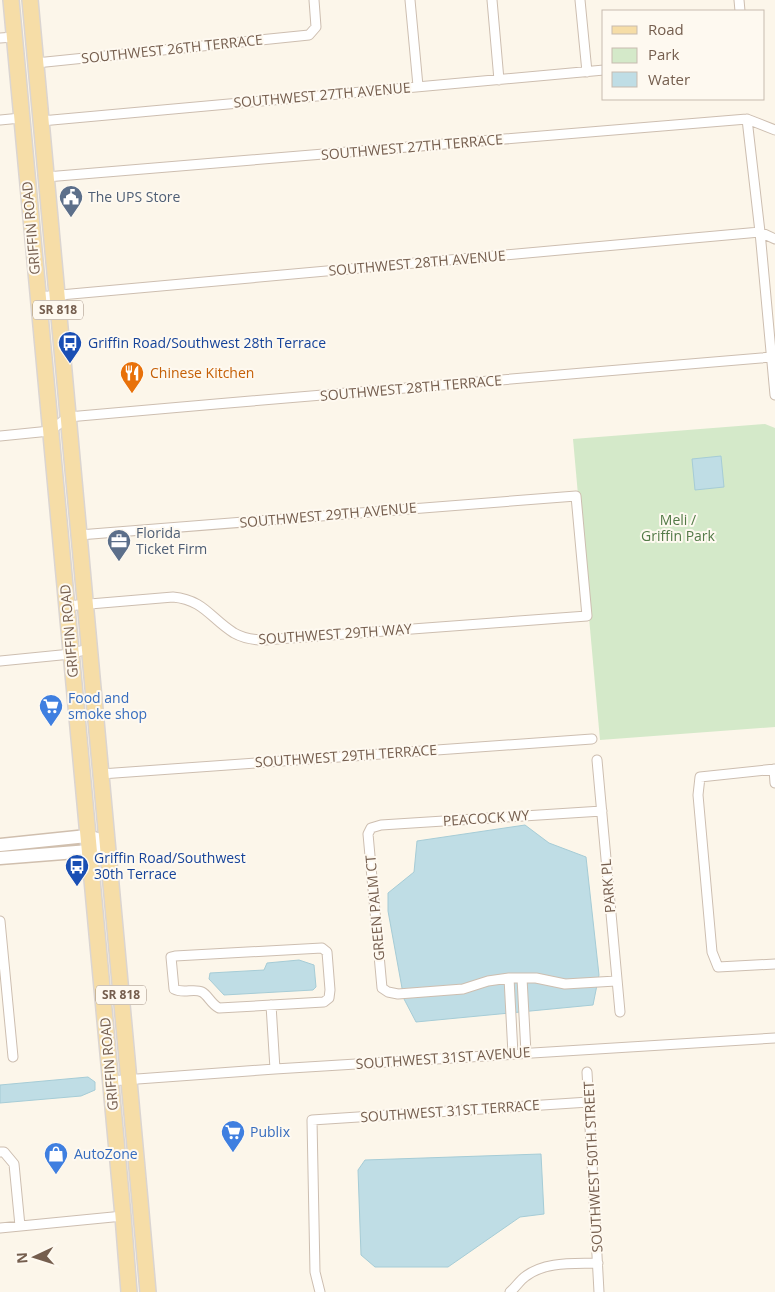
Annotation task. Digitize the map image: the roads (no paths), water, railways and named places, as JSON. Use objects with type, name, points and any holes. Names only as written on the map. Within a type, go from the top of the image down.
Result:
[{"type":"main road","name":"GRIFFIN ROAD","points":[[11,0],[7,37],[19,89],[129,1292]]},
{"type":"main road","name":"GRIFFIN ROAD","points":[[30,0],[148,1292]]},
{"type":"main road","points":[[19,89],[41,121]]},
{"type":"main road","points":[[21,118],[44,150]]},
{"type":"main road","points":[[0,845],[107,841]]},
{"type":"main road","points":[[1,861],[88,843]]},
{"type":"main road","points":[[123,1216],[136,1230],[145,1261]]},
{"type":"street","name":"SOUTHWEST 26TH TERRACE","points":[[36,63],[309,35],[316,27],[314,0]]},
{"type":"street","points":[[410,0],[418,86]]},
{"type":"street","points":[[492,0],[499,80]]},
{"type":"street","points":[[580,0],[587,72]]},
{"type":"street","name":"SOUTHWEST 27TH AVENUE","points":[[41,121],[602,70]]},
{"type":"street","points":[[0,120],[21,118]]},
{"type":"street","points":[[748,119],[774,358],[775,395]]},
{"type":"street","name":"SOUTHWEST 27TH TERRACE","points":[[46,177],[748,119],[775,130]]},
{"type":"street","points":[[760,232],[775,239]]},
{"type":"street","name":"SOUTHWEST 28TH AVENUE","points":[[38,297],[760,232]]},
{"type":"street","name":"SOUTHWEST 28TH TERRACE","points":[[68,417],[774,358]]},
{"type":"street","points":[[0,436],[50,431],[68,417]]},
{"type":"street","name":"SOUTHWEST 29TH AVENUE","points":[[79,536],[576,496],[586,616]]},
{"type":"street","name":"SOUTHWEST 29TH WAY","points":[[66,606],[173,597],[182,598],[196,603],[234,633],[254,640],[586,616]]},
{"type":"street","points":[[0,661],[71,654],[90,648]]},
{"type":"street","name":"SOUTHWEST 29TH TERRACE","points":[[101,774],[592,739]]},
{"type":"street","name":"PARK PL","points":[[597,760],[620,1012]]},
{"type":"street","points":[[775,783],[774,769],[700,777],[698,795],[712,952],[718,967],[775,964]]},
{"type":"street","name":"PEACOCK WY","points":[[371,828],[381,824],[602,811]]},
{"type":"street","name":"GREEN PALM CT","points":[[371,828],[368,834],[382,988],[388,992],[398,994],[463,989],[488,981],[509,978]]},
{"type":"street","points":[[0,921],[13,1057]]},
{"type":"street","points":[[322,948],[327,952],[329,998],[324,1002],[272,1005],[219,1008],[213,1005],[205,994],[200,991],[179,992],[174,989],[171,958],[175,956],[322,948]]},
{"type":"street","points":[[513,1054],[509,978],[536,978],[565,984],[616,981]]},
{"type":"street","points":[[522,978],[526,1053]]},
{"type":"street","points":[[272,1005],[274,1069]]},
{"type":"street","name":"SOUTHWEST 31ST AVENUE","points":[[110,1081],[775,1038]]},
{"type":"street","name":"SOUTHWEST 50TH STREET","points":[[587,1072],[600,1292]]},
{"type":"street","name":"SOUTHWEST 31ST TERRACE","points":[[320,1292],[315,1272],[312,1120],[589,1102]]},
{"type":"street","points":[[0,1152],[4,1152],[14,1164],[20,1226]]},
{"type":"street","points":[[0,1228],[123,1216]]},
{"type":"street","points":[[510,1292],[531,1272],[545,1267],[598,1263]]},
{"type":"water","points":[[721,456],[724,487],[695,490],[692,459]]},
{"type":"water","points":[[525,825],[549,843],[586,857],[599,975],[593,1005],[416,1022],[404,999],[388,911],[388,893],[414,872],[417,841]]},
{"type":"water","points":[[299,960],[314,965],[316,987],[313,990],[224,995],[209,979],[210,973],[264,970],[267,963]]},
{"type":"water","points":[[88,1077],[95,1082],[95,1090],[81,1096],[0,1103],[0,1085]]},
{"type":"water","points":[[541,1154],[544,1214],[520,1217],[448,1267],[375,1267],[361,1255],[358,1170],[365,1160]]},
{"type":"place","name":"The UPS Store","points":[[71,218]]},
{"type":"place","name":"Griffin Road/Southwest 28th Terrace","points":[[70,364]]},
{"type":"place","name":"Chinese Kitchen","points":[[132,394]]},
{"type":"place","name":"Florida Ticket Firm","points":[[119,562]]},
{"type":"place","name":"Food and smoke shop","points":[[51,727]]},
{"type":"place","name":"Griffin Road/Southwest 30th Terrace","points":[[77,887]]},
{"type":"place","name":"Publix","points":[[233,1153]]},
{"type":"place","name":"AutoZone","points":[[56,1175]]},
{"type":"park label","name":"Meli / Griffin Park","points":[[678,528]]}]
